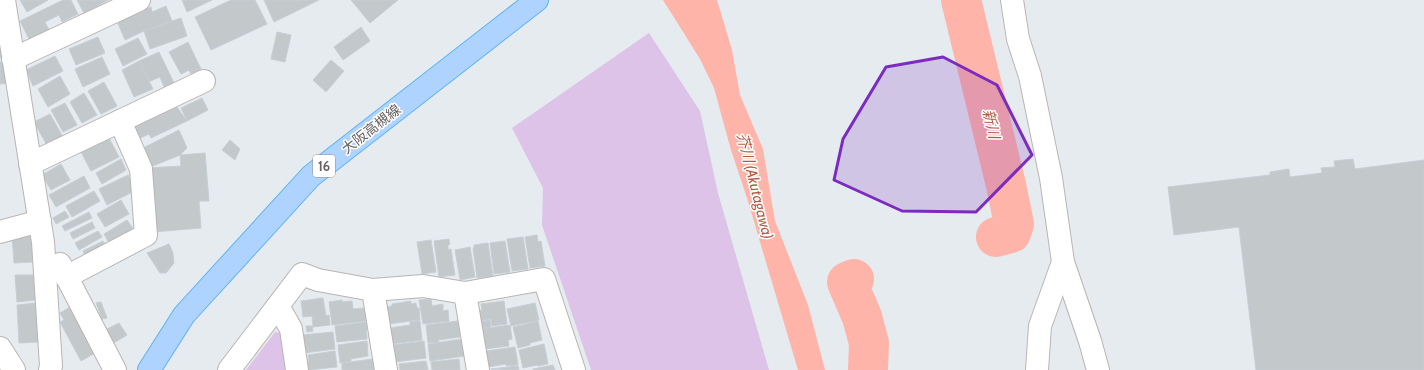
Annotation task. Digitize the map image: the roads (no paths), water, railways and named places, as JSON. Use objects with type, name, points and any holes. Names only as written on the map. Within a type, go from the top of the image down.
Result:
[{"type":"main road","name":"大阪高槻線","points":[[149,370],[184,314],[311,176],[532,1]]},
{"type":"street","points":[[4,0],[43,242],[51,366],[50,370]]},
{"type":"street","points":[[13,59],[139,0]]},
{"type":"street","points":[[1012,0],[1018,39],[1030,76],[1051,178],[1063,262],[1090,341],[1098,370]]},
{"type":"street","points":[[30,164],[204,81]]},
{"type":"street","points":[[66,277],[146,235],[141,169],[120,121]]},
{"type":"street","points":[[0,232],[40,221]]},
{"type":"street","points":[[43,242],[55,253],[114,370]]},
{"type":"street","points":[[1038,370],[1040,326],[1063,262]]},
{"type":"street","points":[[229,370],[302,274],[318,280],[373,290],[423,286],[465,293],[544,279],[574,370]]},
{"type":"street","points":[[373,290],[386,370]]},
{"type":"street","points":[[465,293],[478,370]]},
{"type":"street","points":[[278,306],[291,328],[297,370]]},
{"type":"street","points":[[0,348],[14,370]]},
{"type":"water","name":"芥川 (Akutagawa)","points":[[663,0],[717,0],[732,50],[740,95],[763,149],[775,221],[808,305],[825,370],[798,370],[747,198],[731,150],[714,88],[700,59]]},
{"type":"waterway","name":"新川","points":[[961,0],[1014,224],[1011,233],[996,237]]},
{"type":"waterway","name":"新川","points":[[854,279],[847,282],[862,317],[869,343],[868,370]]}]
